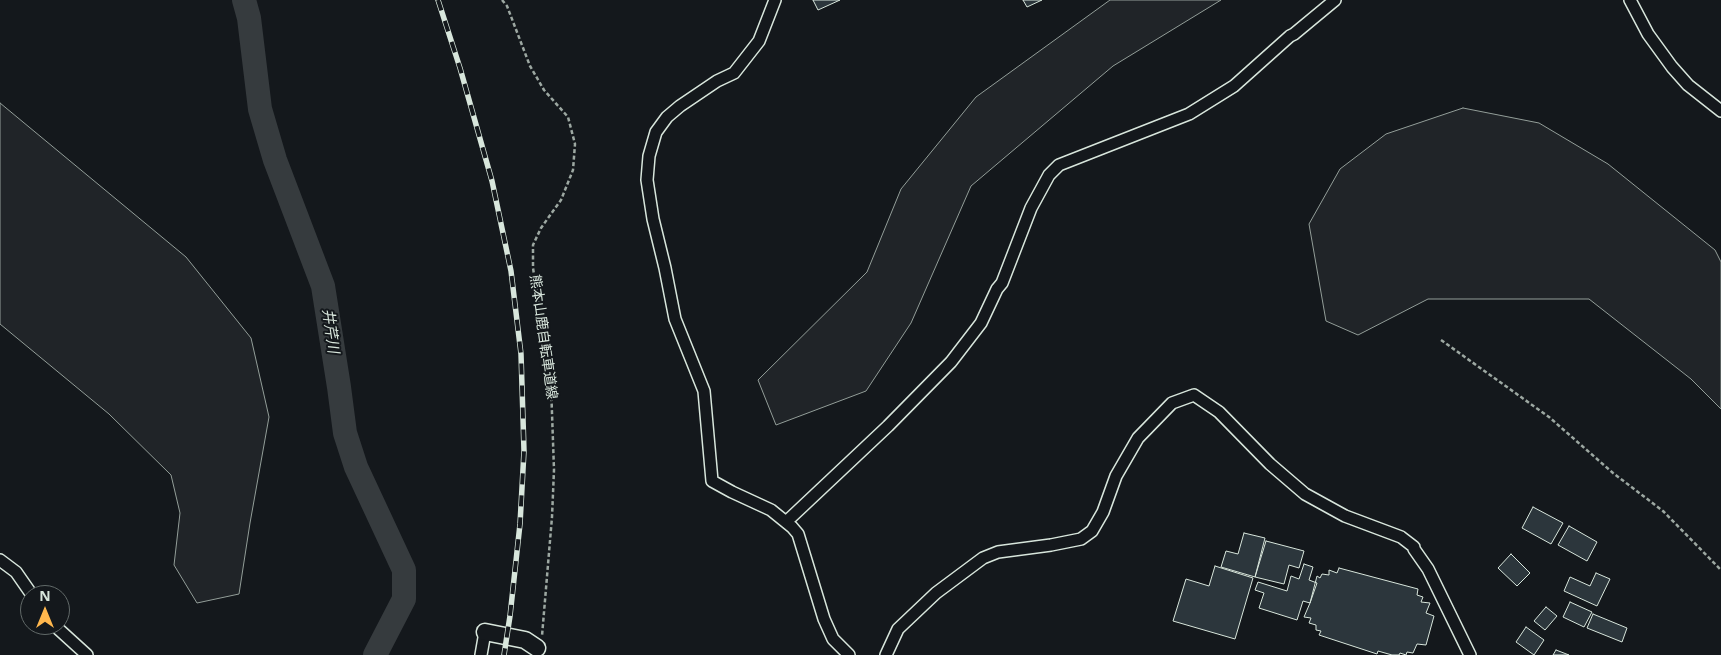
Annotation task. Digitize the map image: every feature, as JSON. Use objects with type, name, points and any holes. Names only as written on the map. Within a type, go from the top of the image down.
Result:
[{"type":"main road","points":[[485,632],[525,640],[538,651]]},
{"type":"street","points":[[775,0],[759,41],[734,72],[680,106],[667,117],[656,132],[649,156],[647,180],[653,219],[666,268],[675,319],[704,391],[712,481],[771,510],[798,534],[824,619],[833,639],[849,655]]},
{"type":"street","points":[[786,522],[888,426],[951,362],[981,322],[997,289],[1002,283],[1031,208],[1048,175],[1059,165],[1189,114],[1234,86],[1334,0]]},
{"type":"street","points":[[1630,0],[1648,34],[1672,68],[1688,85],[1721,111]]},
{"type":"street","points":[[886,655],[898,629],[936,593],[983,558],[998,552],[1051,546],[1081,539],[1092,531],[1103,512],[1116,476],[1138,438],[1172,402],[1194,395],[1219,412],[1270,464],[1305,494],[1345,516],[1401,537],[1414,547],[1428,569],[1470,655]]},
{"type":"street","points":[[0,560],[16,572],[25,585]]},
{"type":"street","points":[[480,655],[485,632]]},
{"type":"street","points":[[65,635],[87,655]]},
{"type":"path","name":"熊本山鹿自転車道線","points":[[502,0],[507,6],[530,66],[544,90],[568,117],[576,144],[573,170],[561,200],[541,228],[533,244],[533,268],[551,386],[554,470],[544,632],[538,651]]},
{"type":"path","points":[[1441,340],[1548,417],[1613,473],[1663,511],[1721,570]]},
{"type":"shaded area","points":[[1110,0],[1221,0],[1113,66],[971,186],[911,323],[866,391],[776,425],[758,380],[867,272],[901,189],[976,97]]},
{"type":"shaded area","points":[[0,103],[186,257],[251,338],[269,417],[239,594],[197,603],[174,565],[180,513],[171,475],[109,414],[0,324]]},
{"type":"shaded area","points":[[1463,108],[1539,123],[1608,164],[1715,250],[1721,262],[1721,409],[1691,379],[1589,299],[1428,299],[1358,335],[1326,321],[1309,224],[1340,169],[1386,134]]},
{"type":"building","points":[[813,0],[840,0],[818,10]]},
{"type":"building","points":[[1023,0],[1042,0],[1027,7]]},
{"type":"building","points":[[1533,507],[1563,523],[1551,544],[1522,528]]},
{"type":"building","points":[[1569,526],[1597,542],[1587,561],[1558,545]]},
{"type":"building","points":[[1244,533],[1265,538],[1255,577],[1221,567],[1226,551],[1238,554]]},
{"type":"building","points":[[1266,541],[1304,551],[1299,568],[1289,565],[1284,584],[1255,577]]},
{"type":"building","points":[[1511,554],[1530,573],[1517,586],[1498,568]]},
{"type":"building","points":[[1304,564],[1313,567],[1309,580],[1317,583],[1310,603],[1303,601],[1297,620],[1259,608],[1264,593],[1255,590],[1258,582],[1287,591],[1291,576],[1299,579]]},
{"type":"building","points":[[1215,566],[1253,578],[1235,639],[1173,621],[1186,579],[1209,586]]},
{"type":"building","points":[[1339,568],[1418,589],[1417,595],[1423,597],[1421,602],[1430,603],[1426,613],[1434,616],[1426,645],[1417,644],[1413,653],[1407,652],[1406,655],[1400,653],[1399,655],[1392,655],[1378,651],[1377,654],[1319,635],[1321,631],[1316,630],[1316,625],[1309,623],[1311,618],[1304,617],[1317,576],[1320,578],[1322,574],[1329,575],[1329,570],[1337,573]]},
{"type":"building","points":[[1596,573],[1610,579],[1597,606],[1564,591],[1570,577],[1590,586]]},
{"type":"building","points":[[1570,602],[1592,612],[1584,627],[1563,617]]},
{"type":"building","points":[[1546,607],[1557,616],[1545,630],[1534,621]]},
{"type":"building","points":[[1593,614],[1627,628],[1622,642],[1587,628]]},
{"type":"building","points":[[1526,627],[1544,640],[1534,655],[1516,642]]},
{"type":"building","points":[[1556,650],[1569,655],[1553,655]]},
{"type":"waterway","name":"井芹川","points":[[244,0],[249,18],[260,109],[275,160],[323,286],[345,433],[356,467],[404,570],[404,599],[375,655]]},
{"type":"railway","points":[[438,0],[460,68],[492,181],[511,271],[521,354],[524,451],[520,524],[504,655]]}]
